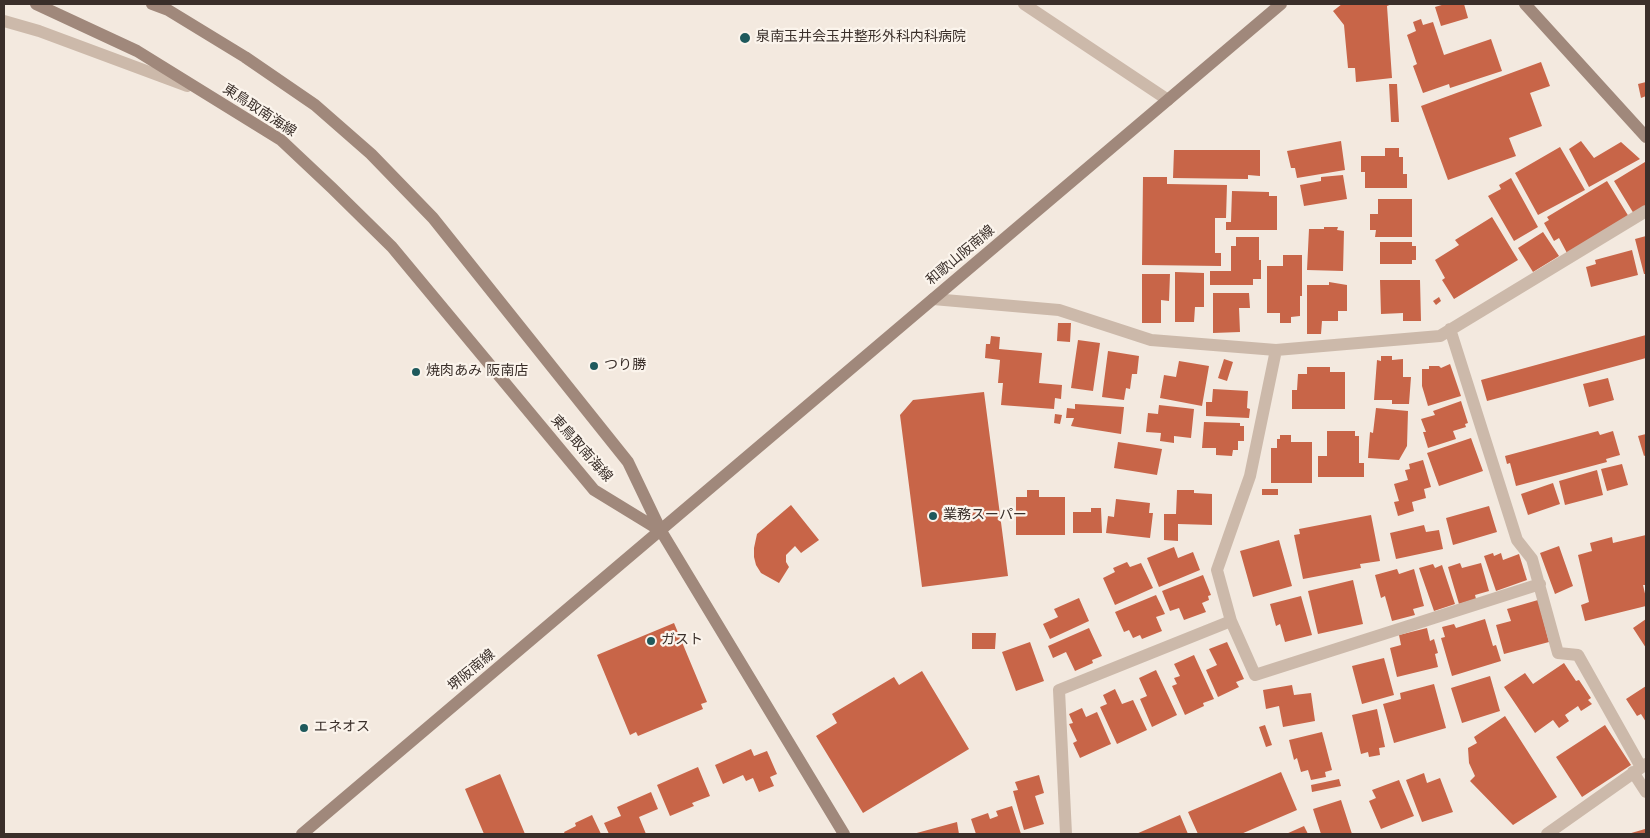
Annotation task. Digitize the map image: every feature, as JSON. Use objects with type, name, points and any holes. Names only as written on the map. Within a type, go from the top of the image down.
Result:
[{"type":"main road","name":"東鳥取南海線","points":[[36,4],[137,51],[280,140],[392,247],[594,490],[661,531]]},
{"type":"main road","name":"東鳥取南海線","points":[[152,4],[170,7],[315,105],[371,154],[433,218],[628,462],[661,531]]},
{"type":"main road","name":"和歌山阪南線","points":[[661,531],[1281,4]]},
{"type":"main road","points":[[1525,4],[1646,136]]},
{"type":"main road","points":[[661,531],[844,834]]},
{"type":"main road","name":"堺阪南線","points":[[302,834],[661,531]]},
{"type":"street","points":[[1024,4],[1168,100]]},
{"type":"street","points":[[4,21],[39,31],[201,92]]},
{"type":"street","points":[[933,299],[1059,310],[1151,340],[1276,350],[1440,336],[1646,211]]},
{"type":"street","points":[[1450,329],[1517,540],[1532,559],[1558,653],[1578,656],[1640,768],[1646,792]]},
{"type":"street","points":[[1276,350],[1250,476],[1217,570],[1231,621],[1255,675],[1540,584]]},
{"type":"street","points":[[1066,834],[1059,690],[1231,621]]},
{"type":"street","points":[[1546,834],[1640,768]]},
{"type":"building","points":[[1342,4],[1392,4],[1387,6],[1392,78],[1356,82],[1355,68],[1348,68],[1344,25],[1333,11]]},
{"type":"building","points":[[1445,4],[1464,4],[1468,18],[1441,26],[1435,7]]},
{"type":"building","points":[[1421,19],[1423,25],[1433,22],[1444,55],[1491,39],[1502,71],[1450,88],[1449,84],[1423,93],[1413,66],[1417,64],[1407,35],[1416,31],[1413,22]]},
{"type":"building","points":[[1541,62],[1550,86],[1530,93],[1542,126],[1509,138],[1516,156],[1448,180],[1421,106]]},
{"type":"building","points":[[1646,82],[1646,96],[1641,98],[1638,84]]},
{"type":"building","points":[[1389,84],[1397,84],[1399,122],[1391,122]]},
{"type":"building","points":[[1341,141],[1345,170],[1297,178],[1295,168],[1291,168],[1287,151]]},
{"type":"building","points":[[1581,141],[1594,158],[1621,142],[1640,159],[1589,187],[1569,149]]},
{"type":"building","points":[[1560,147],[1585,190],[1538,215],[1515,173]]},
{"type":"building","points":[[1385,148],[1399,148],[1399,157],[1403,157],[1403,174],[1407,174],[1407,188],[1365,188],[1365,172],[1361,172],[1361,156],[1385,156]]},
{"type":"building","points":[[1174,150],[1260,150],[1260,176],[1248,175],[1248,179],[1173,178]]},
{"type":"building","points":[[1645,162],[1646,206],[1634,214],[1614,181]]},
{"type":"building","points":[[1343,175],[1347,199],[1304,206],[1300,185],[1321,181],[1321,177]]},
{"type":"building","points":[[1143,177],[1167,177],[1167,184],[1227,185],[1226,218],[1215,218],[1215,253],[1221,253],[1221,266],[1142,265]]},
{"type":"building","points":[[1511,178],[1538,227],[1514,241],[1488,196],[1501,189],[1499,185]]},
{"type":"building","points":[[1607,181],[1629,217],[1567,253],[1559,238],[1554,241],[1544,223],[1549,220],[1547,217]]},
{"type":"building","points":[[1232,191],[1269,192],[1269,196],[1277,196],[1277,230],[1226,230],[1226,222],[1231,222]]},
{"type":"building","points":[[1378,199],[1412,199],[1412,237],[1375,237],[1376,230],[1370,230],[1370,214],[1378,214]]},
{"type":"building","points":[[1492,217],[1518,260],[1454,299],[1442,280],[1445,278],[1435,260],[1459,245],[1455,240]]},
{"type":"building","points":[[1324,227],[1338,227],[1337,230],[1344,231],[1343,271],[1307,270],[1309,229],[1324,229]]},
{"type":"building","points":[[1543,232],[1559,256],[1533,272],[1518,248]]},
{"type":"building","points":[[1646,236],[1646,274],[1644,274],[1635,239]]},
{"type":"building","points":[[1236,237],[1259,237],[1261,279],[1253,279],[1253,285],[1210,285],[1210,271],[1231,271],[1231,246],[1236,246]]},
{"type":"building","points":[[1380,242],[1412,242],[1412,246],[1416,246],[1416,260],[1412,260],[1412,264],[1380,264]]},
{"type":"building","points":[[1632,250],[1638,275],[1591,287],[1586,267],[1596,264],[1595,260]]},
{"type":"building","points":[[1283,255],[1302,255],[1300,316],[1291,317],[1291,323],[1280,323],[1280,313],[1267,313],[1267,266],[1283,266]]},
{"type":"building","points":[[1175,272],[1204,273],[1204,307],[1195,307],[1194,322],[1175,322]]},
{"type":"building","points":[[1142,274],[1170,274],[1169,301],[1161,300],[1161,323],[1142,323]]},
{"type":"building","points":[[1380,280],[1420,280],[1421,321],[1403,321],[1403,313],[1381,314]]},
{"type":"building","points":[[1329,282],[1347,285],[1347,311],[1338,311],[1338,321],[1322,321],[1321,334],[1307,334],[1307,285],[1329,285]]},
{"type":"building","points":[[1213,293],[1249,293],[1250,308],[1239,308],[1240,332],[1213,333]]},
{"type":"building","points":[[1439,297],[1441,301],[1436,305],[1433,301]]},
{"type":"building","points":[[1058,323],[1071,323],[1070,342],[1057,341]]},
{"type":"building","points":[[1646,335],[1646,358],[1487,401],[1481,380]]},
{"type":"building","points":[[991,336],[1000,337],[999,349],[1042,353],[1039,383],[1062,385],[1061,399],[1055,398],[1054,409],[1001,405],[1003,383],[998,383],[1000,360],[985,358],[986,344],[990,344]]},
{"type":"building","points":[[1078,340],[1100,343],[1093,391],[1071,388]]},
{"type":"building","points":[[1108,351],[1139,356],[1137,374],[1132,374],[1130,389],[1126,388],[1124,400],[1102,397]]},
{"type":"building","points":[[1381,356],[1392,356],[1392,360],[1403,359],[1403,377],[1411,377],[1409,404],[1392,404],[1392,400],[1374,400],[1377,360],[1381,361]]},
{"type":"building","points":[[1224,359],[1233,362],[1227,381],[1218,378]]},
{"type":"building","points":[[1179,361],[1209,366],[1202,406],[1160,398],[1164,375],[1176,377]]},
{"type":"building","points":[[1450,364],[1461,396],[1428,406],[1422,386],[1422,369],[1429,369],[1429,366],[1439,366],[1441,368]]},
{"type":"building","points":[[1307,367],[1330,367],[1330,372],[1345,372],[1345,409],[1292,409],[1292,390],[1297,390],[1298,374],[1307,374]]},
{"type":"building","points":[[1608,378],[1614,400],[1589,407],[1583,384]]},
{"type":"building","points":[[1213,389],[1248,391],[1247,408],[1250,409],[1249,418],[1206,416],[1206,402],[1212,402]]},
{"type":"building","points":[[984,392],[1008,576],[922,587],[900,415],[913,400]]},
{"type":"building","points":[[1461,401],[1468,423],[1465,424],[1466,427],[1453,431],[1456,439],[1428,448],[1423,432],[1426,432],[1421,419],[1435,415],[1433,411]]},
{"type":"building","points":[[1075,404],[1124,407],[1121,434],[1071,426],[1074,418],[1066,418],[1067,408],[1075,409]]},
{"type":"building","points":[[1159,405],[1194,409],[1191,438],[1174,436],[1174,443],[1160,441],[1161,433],[1146,432],[1148,413],[1158,414]]},
{"type":"building","points":[[1376,408],[1408,411],[1407,446],[1399,460],[1368,458],[1370,432],[1373,433]]},
{"type":"building","points":[[1055,414],[1062,415],[1060,424],[1054,423]]},
{"type":"building","points":[[1204,422],[1240,423],[1240,426],[1244,426],[1244,441],[1238,441],[1238,450],[1233,450],[1232,456],[1216,455],[1216,448],[1202,448]]},
{"type":"building","points":[[1327,431],[1355,431],[1355,436],[1359,436],[1359,463],[1364,463],[1364,477],[1318,477],[1318,456],[1327,456]]},
{"type":"building","points":[[1598,431],[1600,435],[1613,431],[1620,455],[1606,459],[1607,462],[1516,486],[1510,463],[1507,464],[1505,456]]},
{"type":"building","points":[[1646,434],[1646,455],[1644,456],[1638,436]]},
{"type":"building","points":[[1280,435],[1291,435],[1291,442],[1312,442],[1312,483],[1271,483],[1271,448],[1277,448],[1277,439],[1280,439]]},
{"type":"building","points":[[1471,438],[1483,471],[1439,486],[1427,453]]},
{"type":"building","points":[[1118,442],[1162,449],[1157,475],[1114,468]]},
{"type":"building","points":[[1423,460],[1431,487],[1424,489],[1426,498],[1412,502],[1414,511],[1398,516],[1394,502],[1399,501],[1394,484],[1408,480],[1405,470],[1410,469],[1409,464]]},
{"type":"building","points":[[1622,464],[1628,485],[1607,491],[1601,469]]},
{"type":"building","points":[[1597,470],[1603,495],[1565,505],[1559,481]]},
{"type":"building","points":[[1553,483],[1560,504],[1528,515],[1521,494]]},
{"type":"building","points":[[1262,489],[1278,489],[1278,495],[1262,495]]},
{"type":"building","points":[[1027,490],[1039,490],[1039,497],[1065,497],[1065,535],[1016,535],[1016,497],[1027,497]]},
{"type":"building","points":[[1177,490],[1194,490],[1194,493],[1212,494],[1212,525],[1178,524],[1178,541],[1164,540],[1164,514],[1176,514]]},
{"type":"building","points":[[1116,499],[1150,503],[1149,513],[1153,513],[1150,538],[1106,533],[1108,516],[1114,517]]},
{"type":"building","points":[[791,505],[819,540],[801,553],[795,546],[786,555],[786,562],[789,567],[779,583],[761,573],[756,565],[754,548],[757,534]]},
{"type":"building","points":[[1489,506],[1497,532],[1453,545],[1446,518]]},
{"type":"building","points":[[1091,508],[1101,508],[1102,533],[1073,533],[1073,512],[1091,512]]},
{"type":"building","points":[[1371,515],[1380,561],[1360,564],[1361,568],[1303,579],[1294,535],[1300,534],[1299,529]]},
{"type":"building","points":[[1424,525],[1426,532],[1439,530],[1443,549],[1396,559],[1390,533]]},
{"type":"building","points":[[1646,535],[1646,585],[1643,585],[1646,606],[1585,621],[1581,605],[1589,602],[1578,555],[1592,551],[1590,543],[1612,537],[1613,543]]},
{"type":"building","points":[[1279,540],[1292,586],[1253,597],[1240,551]]},
{"type":"building","points":[[1559,546],[1573,586],[1555,594],[1540,553]]},
{"type":"building","points":[[1174,547],[1178,558],[1193,552],[1200,570],[1159,587],[1147,558]]},
{"type":"building","points":[[1493,553],[1494,556],[1501,553],[1503,560],[1519,554],[1527,580],[1496,591],[1484,556]]},
{"type":"building","points":[[1127,562],[1130,567],[1141,563],[1153,588],[1115,605],[1103,578],[1115,572],[1113,568]]},
{"type":"building","points":[[1460,563],[1462,568],[1481,563],[1489,591],[1475,595],[1476,599],[1459,604],[1448,567]]},
{"type":"building","points":[[1433,564],[1435,568],[1442,565],[1455,604],[1434,611],[1419,568]]},
{"type":"building","points":[[1397,569],[1399,574],[1414,569],[1424,606],[1413,609],[1415,615],[1392,621],[1385,596],[1381,598],[1375,575]]},
{"type":"building","points":[[1203,575],[1211,595],[1208,596],[1209,600],[1202,603],[1206,612],[1184,620],[1179,608],[1170,611],[1162,591]]},
{"type":"building","points":[[1353,580],[1363,624],[1318,634],[1308,591]]},
{"type":"building","points":[[1156,595],[1165,614],[1156,617],[1162,631],[1142,639],[1140,635],[1133,638],[1129,630],[1124,632],[1115,612]]},
{"type":"building","points":[[1301,596],[1312,635],[1285,642],[1280,624],[1276,626],[1270,604]]},
{"type":"building","points":[[1079,598],[1089,621],[1050,639],[1043,624],[1058,617],[1054,609]]},
{"type":"building","points":[[1538,600],[1549,642],[1504,654],[1496,625],[1511,621],[1507,609]]},
{"type":"building","points":[[1485,619],[1493,646],[1496,645],[1501,661],[1452,676],[1441,638],[1445,637],[1442,627],[1454,624],[1456,628]]},
{"type":"building","points":[[1646,619],[1646,648],[1633,628]]},
{"type":"building","points":[[674,623],[707,702],[701,704],[703,709],[638,736],[636,732],[630,735],[597,655]]},
{"type":"building","points":[[1089,628],[1102,656],[1092,660],[1093,663],[1075,671],[1066,652],[1053,658],[1048,646]]},
{"type":"building","points":[[1427,628],[1430,641],[1434,639],[1438,653],[1435,654],[1438,667],[1397,677],[1390,648],[1401,645],[1399,635]]},
{"type":"building","points":[[972,633],[996,633],[995,649],[972,649]]},
{"type":"building","points":[[1030,642],[1044,681],[1016,691],[1002,652]]},
{"type":"building","points":[[1227,642],[1244,679],[1236,682],[1239,687],[1218,697],[1206,670],[1217,665],[1209,649]]},
{"type":"building","points":[[1194,655],[1214,699],[1203,703],[1204,706],[1185,715],[1172,686],[1177,684],[1174,678],[1180,676],[1174,664]]},
{"type":"building","points":[[1384,658],[1394,695],[1362,704],[1352,666]]},
{"type":"building","points":[[1564,663],[1576,681],[1579,680],[1591,698],[1588,700],[1592,704],[1581,711],[1578,706],[1565,715],[1569,721],[1559,728],[1553,720],[1535,733],[1504,687],[1525,673],[1533,684]]},
{"type":"building","points":[[1156,670],[1177,715],[1152,727],[1140,699],[1147,696],[1139,678]]},
{"type":"building","points":[[922,671],[969,749],[863,813],[816,736],[837,723],[832,714],[894,677],[899,685]]},
{"type":"building","points":[[1490,676],[1500,711],[1462,723],[1451,688]]},
{"type":"building","points":[[1434,684],[1446,728],[1394,743],[1383,704],[1401,699],[1400,693]]},
{"type":"building","points":[[1292,685],[1294,695],[1311,693],[1315,721],[1283,727],[1279,706],[1266,709],[1263,690]]},
{"type":"building","points":[[1646,686],[1646,722],[1641,714],[1637,716],[1626,699]]},
{"type":"building","points":[[1115,689],[1122,704],[1133,700],[1147,730],[1117,744],[1100,707],[1107,704],[1103,695]]},
{"type":"building","points":[[1082,708],[1086,717],[1097,712],[1111,744],[1080,758],[1073,743],[1077,741],[1069,724],[1073,723],[1069,714]]},
{"type":"building","points":[[1377,709],[1385,747],[1379,748],[1380,755],[1369,757],[1368,752],[1361,754],[1352,715]]},
{"type":"building","points":[[1505,716],[1557,797],[1513,825],[1470,781],[1475,776],[1469,763],[1468,748],[1477,743],[1474,737]]},
{"type":"building","points":[[1265,725],[1272,745],[1266,747],[1259,727]]},
{"type":"building","points":[[1605,725],[1631,765],[1582,797],[1556,757]]},
{"type":"building","points":[[1322,732],[1332,770],[1325,772],[1326,777],[1311,780],[1308,770],[1301,772],[1297,758],[1294,760],[1289,740]]},
{"type":"building","points":[[751,749],[754,756],[767,751],[777,774],[770,777],[774,786],[759,792],[753,778],[746,781],[743,775],[723,784],[715,765]]},
{"type":"building","points":[[698,767],[710,796],[692,803],[694,806],[670,816],[657,785]]},
{"type":"building","points":[[1281,772],[1297,810],[1241,834],[1198,834],[1188,812]]},
{"type":"building","points":[[1424,773],[1427,783],[1440,778],[1453,812],[1422,822],[1406,780]]},
{"type":"building","points":[[500,774],[525,834],[484,834],[465,789]]},
{"type":"building","points":[[1039,775],[1044,793],[1035,796],[1044,824],[1024,830],[1013,791],[1018,790],[1015,782]]},
{"type":"building","points":[[1339,779],[1341,786],[1312,792],[1311,785]]},
{"type":"building","points":[[1399,780],[1414,816],[1381,829],[1369,801],[1376,798],[1372,790]]},
{"type":"building","points":[[651,792],[658,809],[639,817],[646,834],[609,834],[604,823],[621,816],[617,807]]},
{"type":"building","points":[[1341,800],[1352,834],[1321,834],[1313,809]]},
{"type":"building","points":[[1012,806],[1021,834],[976,834],[971,819],[988,813],[990,819],[998,816],[996,811]]},
{"type":"building","points":[[592,815],[601,834],[565,834],[564,832],[576,826],[575,823]]},
{"type":"building","points":[[1180,815],[1188,834],[1136,834]]},
{"type":"building","points":[[957,822],[959,834],[913,834]]},
{"type":"building","points":[[1304,826],[1308,834],[1286,834]]},
{"type":"building","points":[[1645,829],[1646,834],[1628,834]]},
{"type":"place","name":"泉南玉井会玉井整形外科内科病院","points":[[745,38]]},
{"type":"place","name":"つり勝","points":[[594,366]]},
{"type":"place","name":"焼肉あみ 阪南店","points":[[416,372]]},
{"type":"place","name":"業務スーパー","points":[[933,516]]},
{"type":"place","name":"ガスト","points":[[651,641]]},
{"type":"place","name":"エネオス","points":[[304,728]]}]
